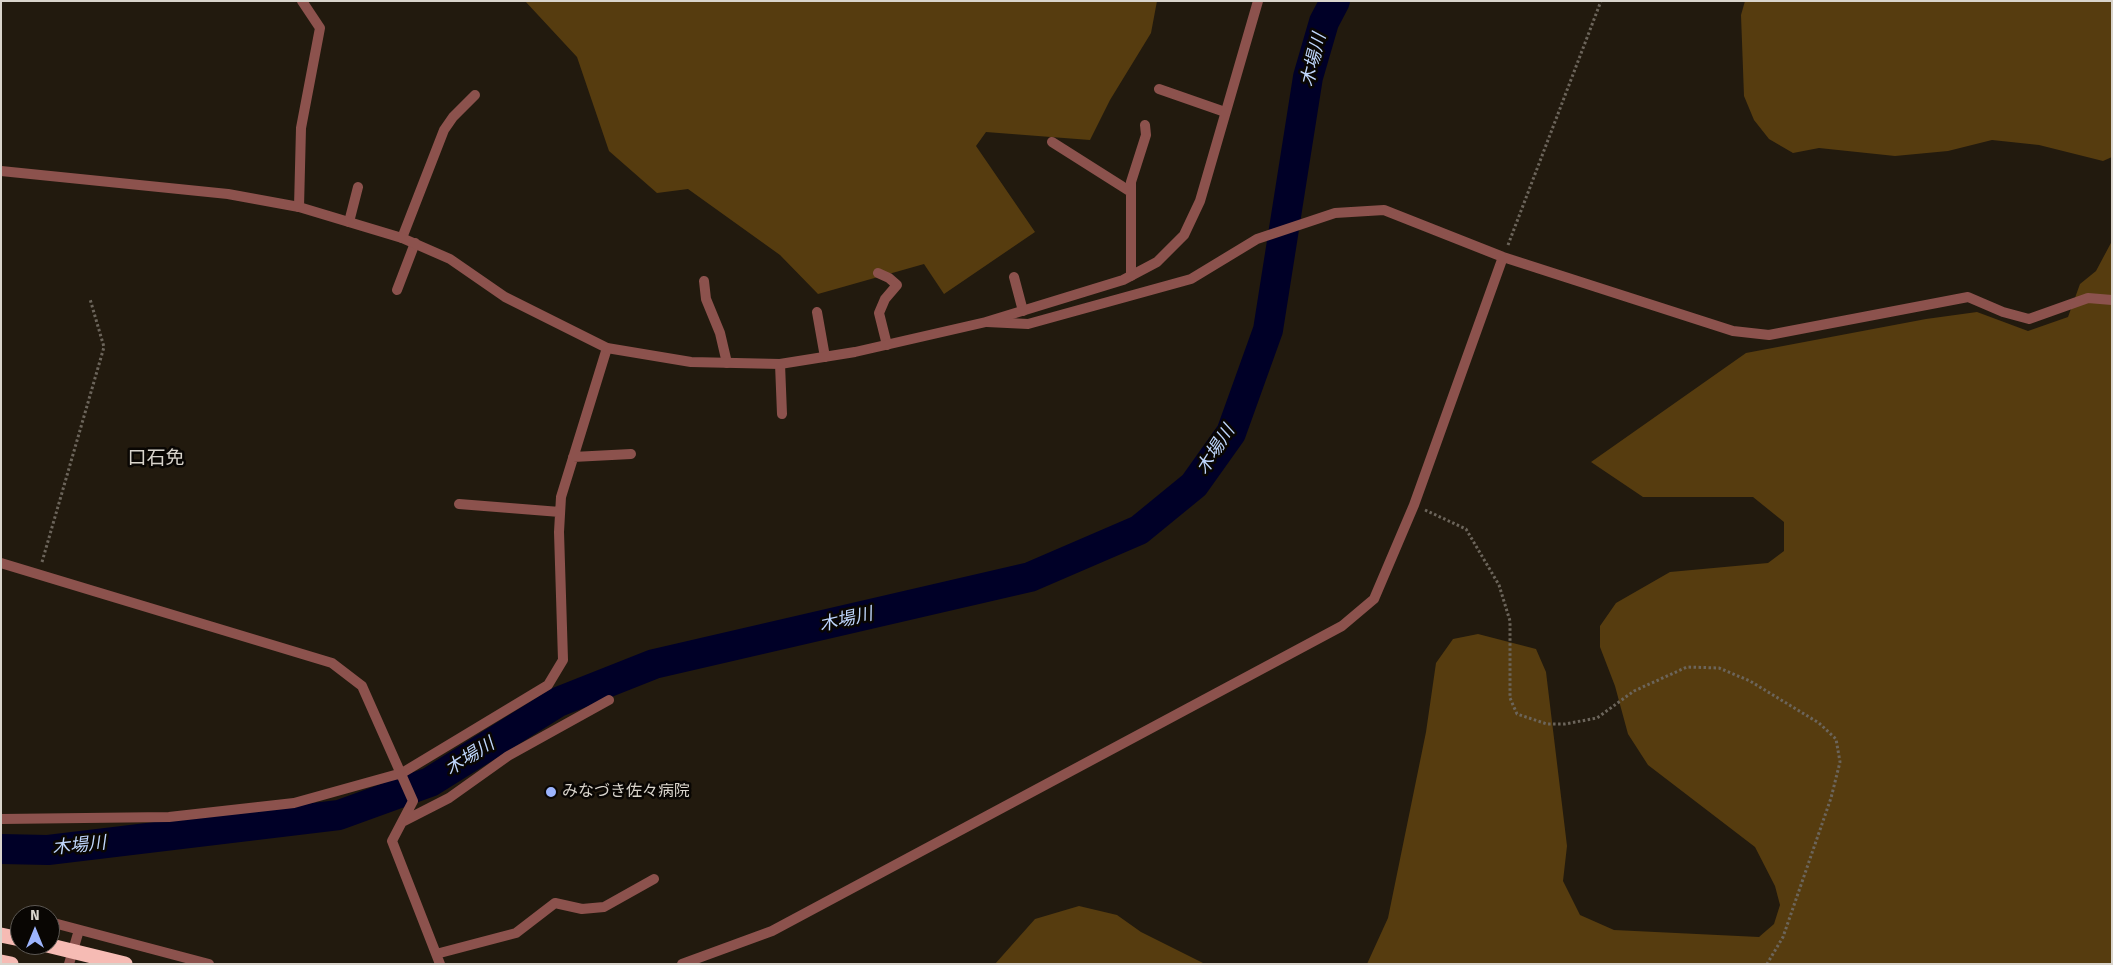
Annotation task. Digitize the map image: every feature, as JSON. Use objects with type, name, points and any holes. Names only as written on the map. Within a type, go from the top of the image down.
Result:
[{"type":"highway","points":[[60,948],[125,964]]},
{"type":"highway","points":[[1,962],[11,964]]},
{"type":"street","points":[[299,207],[301,128],[320,28],[302,1]]},
{"type":"street","points":[[1,171],[228,194],[299,207],[402,238],[450,259],[505,297],[607,348],[691,362],[780,364],[887,345],[986,322],[1131,276],[1157,262],[1184,235],[1200,201],[1258,1]]},
{"type":"street","points":[[1159,89],[1225,112]]},
{"type":"street","points":[[402,238],[444,130],[452,117],[475,96]]},
{"type":"street","points":[[1131,276],[1131,182],[1146,135],[1145,125]]},
{"type":"street","points":[[1052,142],[1131,192]]},
{"type":"street","points":[[349,222],[358,188]]},
{"type":"street","points":[[986,322],[1028,324],[1191,280],[1257,239],[1335,213],[1384,210],[1503,257],[1733,331],[1769,335],[1968,297],[2003,312],[2029,318],[2088,298],[2112,300]]},
{"type":"street","points":[[397,290],[415,243]]},
{"type":"street","points":[[682,964],[706,960],[772,931],[1342,626],[1374,599],[1414,505],[1503,257]]},
{"type":"street","points":[[878,272],[897,285],[886,299],[879,313],[887,345]]},
{"type":"street","points":[[1014,277],[1023,311]]},
{"type":"street","points":[[704,280],[706,299],[720,333],[727,363]]},
{"type":"street","points":[[817,312],[825,357]]},
{"type":"street","points":[[1,819],[169,817],[294,803],[402,774],[548,685],[563,660],[561,497],[607,348]]},
{"type":"street","points":[[780,364],[782,414]]},
{"type":"street","points":[[573,457],[631,454]]},
{"type":"street","points":[[459,504],[560,512]]},
{"type":"street","points":[[1,563],[332,663],[362,686],[413,801],[392,841],[440,964]]},
{"type":"street","points":[[402,822],[449,798],[508,756],[609,700]]},
{"type":"street","points":[[436,954],[516,933],[555,903],[582,909],[604,907],[654,879]]},
{"type":"street","points":[[60,925],[209,964]]},
{"type":"street","points":[[69,964],[79,930]]},
{"type":"path","points":[[1503,257],[1601,1]]},
{"type":"path","points":[[38,574],[104,347],[90,299]]},
{"type":"path","points":[[1414,505],[1466,529],[1499,584],[1510,621],[1510,698],[1517,714],[1547,724],[1564,724],[1597,718],[1634,692],[1688,666],[1719,668],[1750,681],[1819,723],[1836,738],[1840,762],[1831,798],[1783,937],[1767,964]]},
{"type":"shaded area","points":[[525,1],[1157,1],[1151,33],[1110,100],[1090,140],[986,132],[976,146],[1035,232],[944,294],[924,264],[818,294],[780,255],[688,189],[657,193],[609,151],[577,57]]},
{"type":"shaded area","points":[[1745,1],[2112,1],[2112,157],[2103,161],[2039,145],[1992,140],[1948,151],[1895,156],[1819,148],[1793,153],[1769,139],[1754,120],[1744,96],[1741,15]]},
{"type":"shaded area","points":[[2112,241],[2112,964],[1367,964],[1388,918],[1426,732],[1436,663],[1453,639],[1478,634],[1536,649],[1546,672],[1567,846],[1563,881],[1580,915],[1614,930],[1759,937],[1774,924],[1780,905],[1775,886],[1755,847],[1648,765],[1628,734],[1615,686],[1600,647],[1600,626],[1616,603],[1670,572],[1768,563],[1784,551],[1784,522],[1753,497],[1643,497],[1591,462],[1746,353],[1926,319],[1977,312],[2028,331],[2068,317],[2080,284],[2096,271]]},
{"type":"shaded area","points":[[1079,906],[1117,915],[1141,932],[1205,964],[995,964],[1035,919]]},
{"type":"waterway","name":"木場川","points":[[1,849],[48,850],[339,815],[430,782],[558,702],[654,664],[1030,577],[1139,530],[1194,485],[1231,433],[1268,330],[1308,77],[1324,22],[1335,1]]},
{"type":"place","name":"みなづき佐々病院","points":[[551,792]]},
{"type":"district","name":"口石免","points":[[156,459]]}]
